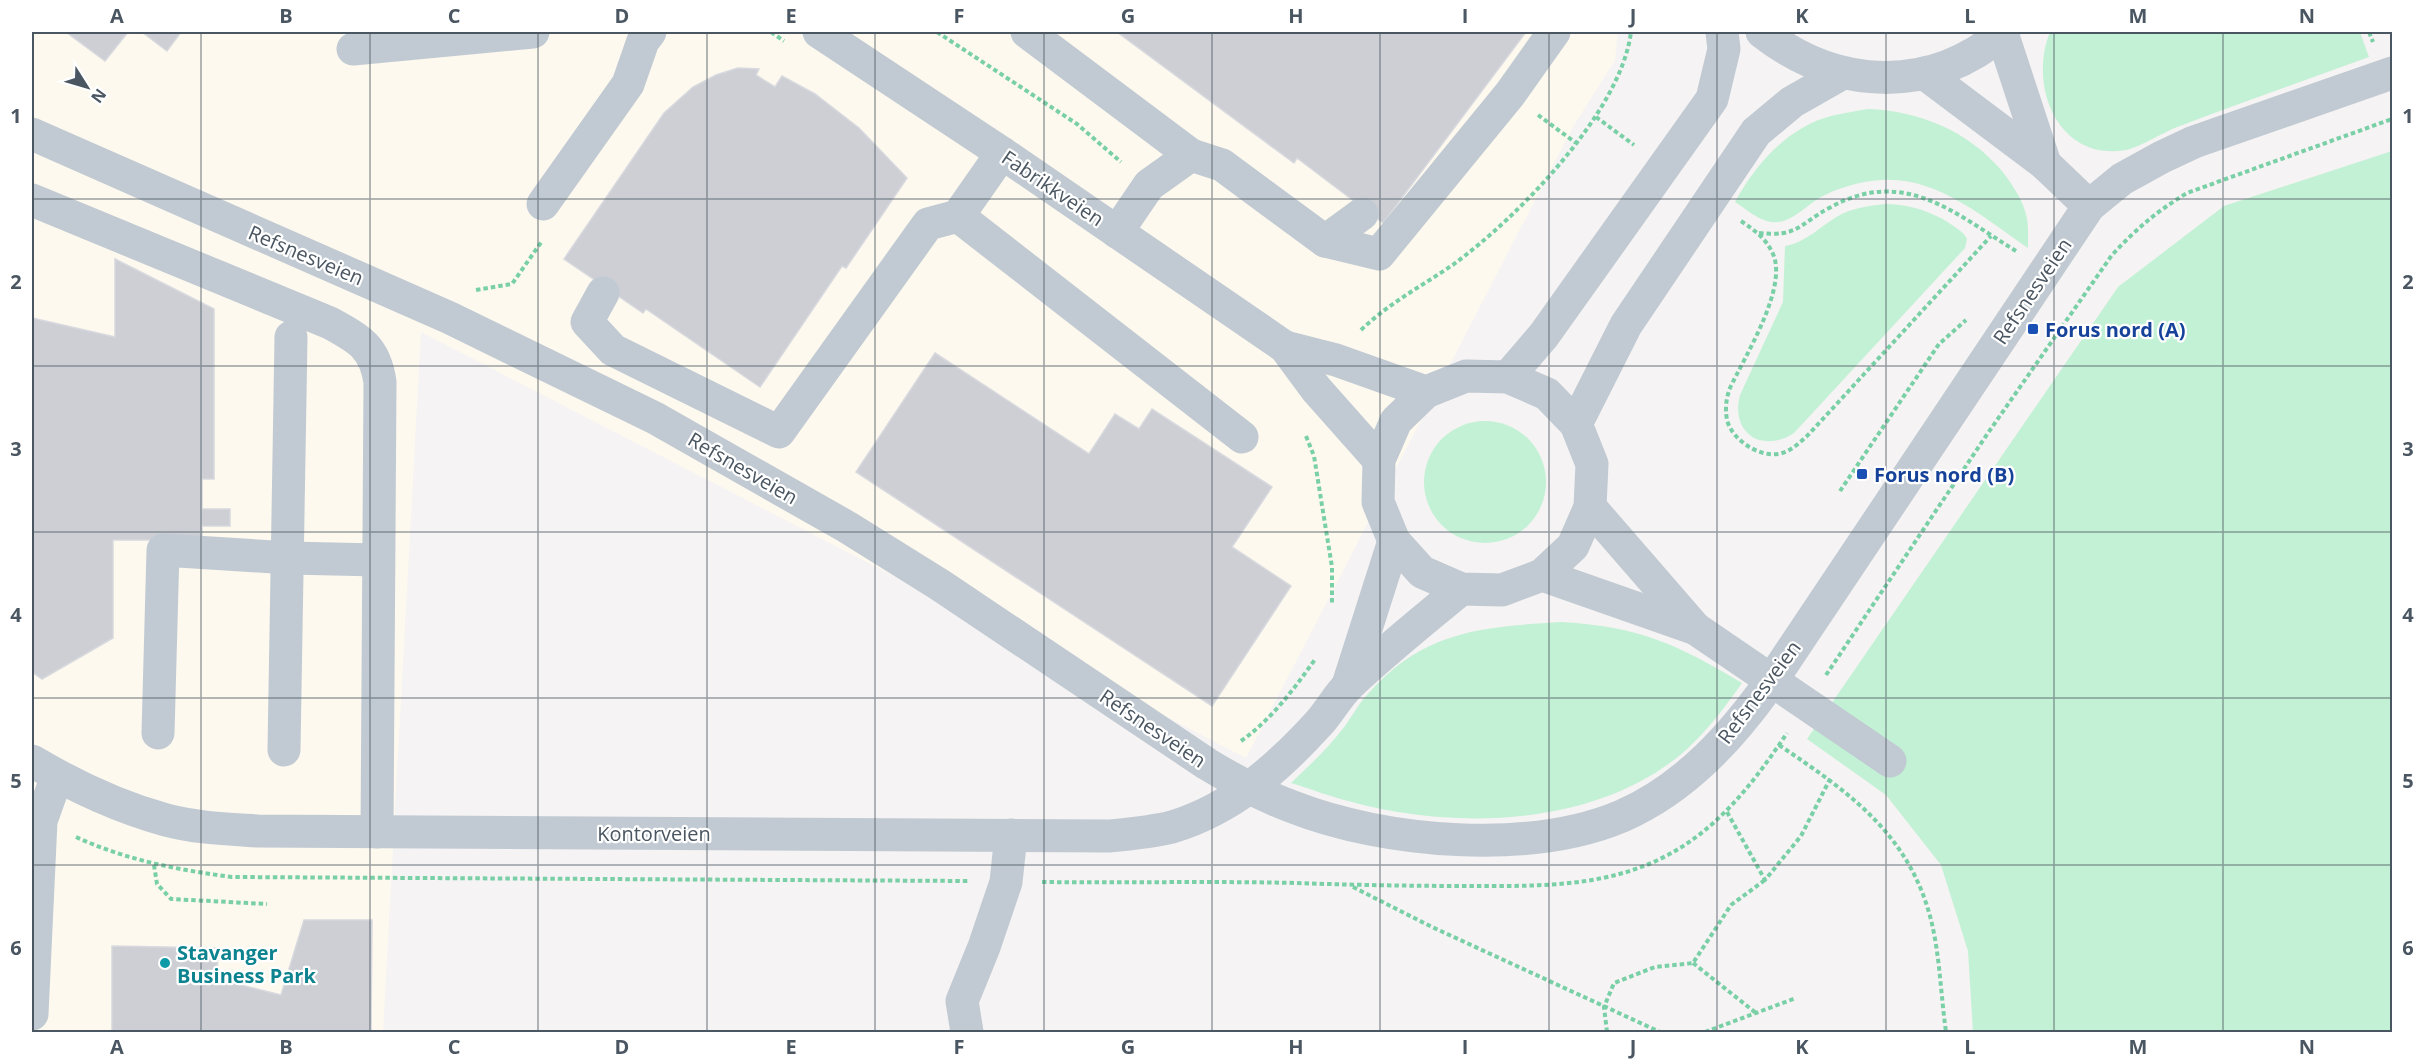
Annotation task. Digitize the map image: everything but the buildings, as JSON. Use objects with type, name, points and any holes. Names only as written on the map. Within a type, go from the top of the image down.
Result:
[{"type":"street","points":[[353,49],[533,32]]},
{"type":"street","points":[[543,204],[628,84],[643,41],[650,32]]},
{"type":"street","points":[[1027,32],[1191,155],[1222,165],[1325,241],[1380,254],[1510,94],[1554,32]]},
{"type":"street","points":[[1508,377],[1544,335],[1712,99],[1724,49],[1722,32]]},
{"type":"street","points":[[1762,32],[1783,48],[1812,63],[1843,74],[1888,77],[1924,73],[1952,64],[1970,55],[2003,32],[2045,164]]},
{"type":"street","name":"Fabrikkveien","points":[[836,36],[1285,347],[1316,389],[1379,460]]},
{"type":"street","points":[[1924,73],[2045,164],[2089,206]]},
{"type":"street","name":"Refsnesveien","points":[[32,134],[450,318],[655,418],[847,527],[931,579],[1208,764],[1249,788],[1293,808],[1374,830],[1484,840],[1535,838],[1588,827],[1623,816],[1662,794],[1694,770],[1721,745],[1772,680],[2089,206],[2122,179],[2194,142],[2392,73]]},
{"type":"street","points":[[1576,424],[1626,325],[1756,132],[1792,102],[1843,74]]},
{"type":"street","points":[[603,294],[587,322],[613,350],[779,432],[928,224],[958,216],[1002,153]]},
{"type":"street","points":[[1116,232],[1149,185],[1191,155]]},
{"type":"street","points":[[32,200],[330,323],[366,346],[377,363],[380,382],[377,832]]},
{"type":"street","points":[[1325,241],[1362,214]]},
{"type":"street","points":[[958,216],[1242,437]]},
{"type":"street","points":[[284,750],[291,337]]},
{"type":"street","name":"Fabrikkveien","points":[[1285,347],[1336,360],[1426,392]]},
{"type":"street","points":[[1466,376],[1508,377],[1547,393],[1576,424],[1592,464],[1590,507],[1574,546],[1542,575],[1503,590],[1461,589],[1422,572],[1394,541],[1378,502],[1379,460],[1396,422],[1426,392],[1466,376]]},
{"type":"street","points":[[1590,507],[1696,629]]},
{"type":"street","points":[[1348,686],[1394,541]]},
{"type":"street","points":[[158,733],[163,550],[289,558],[378,560]]},
{"type":"street","points":[[1542,575],[1696,629],[1890,761]]},
{"type":"street","points":[[1348,686],[1461,589]]},
{"type":"street","name":"Kontorveien","points":[[32,1014],[44,768],[97,795],[168,820],[207,827],[258,831],[1109,836],[1171,827],[1222,806],[1249,788],[1291,752],[1322,721],[1348,686]]},
{"type":"street","points":[[967,1032],[962,1001],[984,947],[1006,882],[1011,835]]},
{"type":"path","points":[[937,32],[1077,124],[1149,185]]},
{"type":"path","points":[[1357,334],[1388,306],[1454,264],[1522,205],[1596,117],[1620,73],[1631,32]]},
{"type":"path","points":[[1510,94],[1576,143]]},
{"type":"path","points":[[1596,117],[1638,147]]},
{"type":"path","points":[[1946,1032],[1932,925],[1918,880],[1888,833],[1852,796],[1779,745],[1988,433],[2112,255],[2134,232],[2158,210],[2187,193],[2392,119]]},
{"type":"path","points":[[1758,232],[1780,235],[1800,227],[1829,207],[1856,196],[1879,191],[1905,192],[1929,198],[2020,254]]},
{"type":"path","points":[[1740,220],[1758,232],[1768,245],[1774,256],[1776,276],[1773,294],[1725,403],[1732,431],[1745,444],[1761,453],[1778,454],[1794,448],[1809,434],[1991,236]]},
{"type":"path","points":[[1840,491],[1939,344],[1974,312]]},
{"type":"path","points":[[1305,434],[1314,456],[1332,567],[1332,608]]},
{"type":"path","points":[[1238,744],[1254,732],[1279,707],[1317,656]]},
{"type":"path","points":[[1693,963],[1731,905],[1765,880],[1801,836],[1830,779]]},
{"type":"path","points":[[1727,812],[1765,880]]},
{"type":"path","points":[[154,865],[157,884],[171,899],[267,904]]},
{"type":"path","points":[[1352,886],[1432,927],[1660,1032]]},
{"type":"path","points":[[1607,1032],[1604,1007],[1614,983],[1655,967],[1693,963],[1756,1013]]},
{"type":"path","points":[[1705,1032],[1796,998]]},
{"type":"shaded area","points":[[32,32],[1618,32],[1615,60],[1573,127],[1246,758],[421,332],[383,1032],[32,1032]]},
{"type":"green space","points":[[2050,32],[2360,32],[2369,57],[2180,126],[2132,148],[2102,151],[2082,144],[2066,132],[2054,116],[2046,96],[2043,75],[2044,53]]},
{"type":"green space","points":[[1868,109],[1906,114],[1942,126],[1958,134],[1989,157],[2002,171],[2021,201],[2027,220],[2028,248],[1959,201],[1941,192],[1902,181],[1881,180],[1841,188],[1819,198],[1790,218],[1778,222],[1761,219],[1735,202],[1752,174],[1787,138],[1815,121]]},
{"type":"green space","points":[[2392,151],[2392,1032],[1973,1032],[1968,951],[1941,865],[1886,795],[1807,739],[2118,287],[2224,206]]},
{"type":"green space","points":[[1885,204],[1917,208],[1937,216],[1964,234],[1967,239],[1965,248],[1794,433],[1771,441],[1751,436],[1744,429],[1740,420],[1738,408],[1740,395],[1783,302],[1785,246],[1806,238],[1843,213]]},
{"type":"green space","points":[[1485,421],[1508,426],[1528,439],[1541,459],[1546,482],[1541,505],[1528,525],[1508,538],[1485,543],[1462,538],[1442,525],[1429,505],[1424,482],[1429,459],[1442,439],[1462,426]]},
{"type":"green space","points":[[1562,622],[1614,628],[1656,639],[1697,657],[1742,683],[1716,718],[1686,750],[1651,775],[1612,794],[1570,807],[1526,815],[1482,818],[1437,817],[1352,802],[1291,783],[1345,726],[1366,696],[1387,674],[1409,657],[1455,636],[1479,630]]},
{"type":"place","name":"Forus nord (A)","points":[[2033,329]]},
{"type":"place","name":"Forus nord (B)","points":[[1862,474]]},
{"type":"place","name":"Stavanger Business Park","points":[[165,963]]}]
